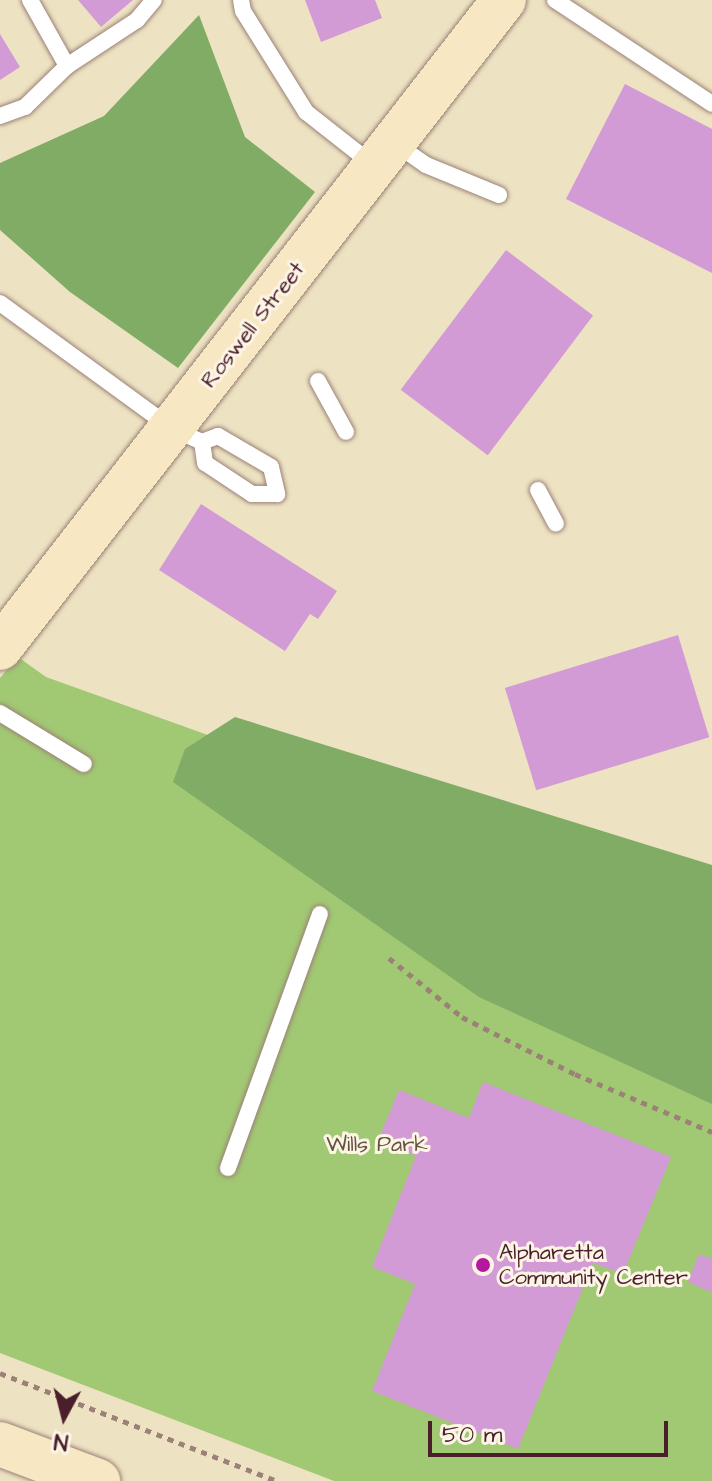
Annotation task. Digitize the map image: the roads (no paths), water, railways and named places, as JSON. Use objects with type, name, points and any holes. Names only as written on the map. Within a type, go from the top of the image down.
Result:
[{"type":"street","name":"Roswell Street","points":[[0,648],[187,436],[384,155],[504,0]]},
{"type":"street","points":[[0,1444],[98,1481]]},
{"type":"lane","points":[[30,0],[67,66]]},
{"type":"lane","points":[[0,116],[25,107],[67,66],[137,20],[154,0]]},
{"type":"lane","points":[[241,0],[243,11],[306,112],[384,155],[426,165],[499,195]]},
{"type":"lane","points":[[555,0],[712,104]]},
{"type":"lane","points":[[0,303],[187,436],[205,463],[252,494],[277,494],[271,467],[218,436],[187,436]]},
{"type":"lane","points":[[318,381],[346,432]]},
{"type":"lane","points":[[538,490],[556,524]]},
{"type":"lane","points":[[0,713],[84,764]]},
{"type":"lane","points":[[228,1168],[320,914]]},
{"type":"place","name":"Alpharetta Community Center","points":[[483,1265]]},
{"type":"park label","name":"Wills Park","points":[[377,1145]]}]
